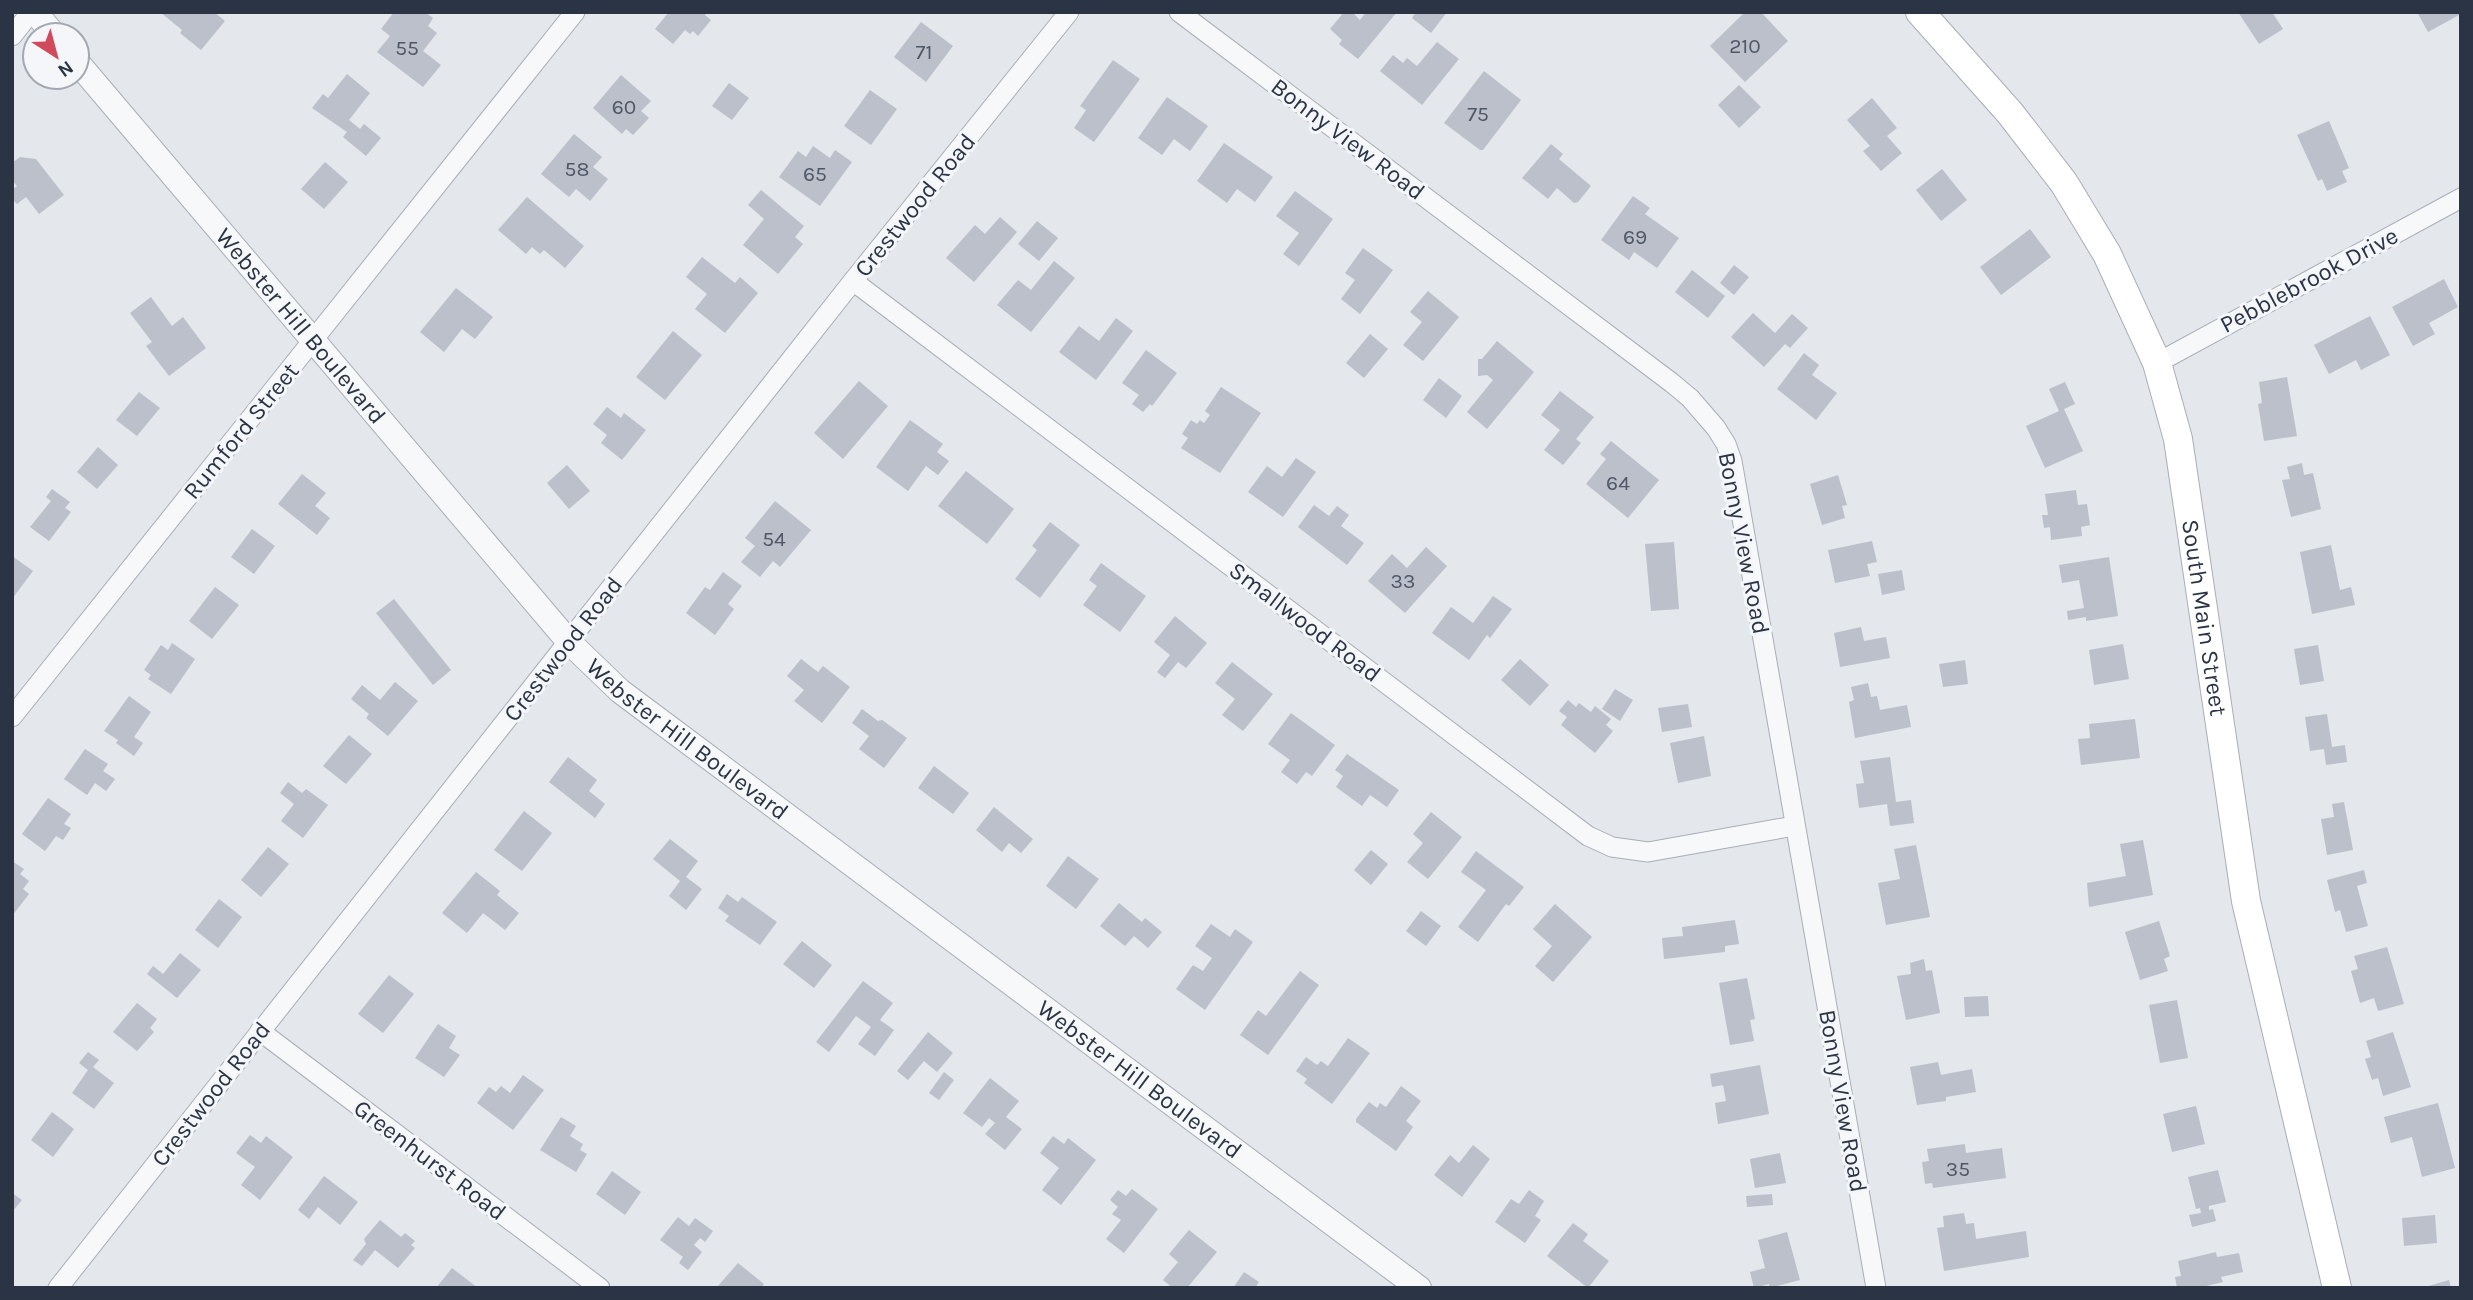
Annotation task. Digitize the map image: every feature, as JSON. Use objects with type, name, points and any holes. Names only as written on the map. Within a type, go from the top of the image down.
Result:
[{"type":"main road","name":"South Main Street","points":[[1920,12],[2010,113],[2064,183],[2107,254],[2157,363],[2178,439],[2246,901],[2337,1288]]},
{"type":"street","points":[[12,36],[33,12]]},
{"type":"street","name":"Rumford Street","points":[[12,717],[575,12]]},
{"type":"street","name":"Crestwood Road","points":[[58,1288],[853,281],[1069,12]]},
{"type":"street","name":"Bonny View Road","points":[[1179,12],[1672,383],[1690,398],[1716,428],[1732,461],[1741,504],[1794,826],[1876,1288]]},
{"type":"street","name":"Webster Hill Boulevard","points":[[91,78],[569,642],[620,691],[1419,1288]]},
{"type":"street","name":"Pebblebrook Drive","points":[[2157,363],[2461,198]]},
{"type":"street","name":"Smallwood Road","points":[[853,281],[1588,836],[1612,847],[1648,852],[1794,826]]},
{"type":"street","name":"Greenhurst Road","points":[[260,1031],[600,1288]]},
{"type":"building","points":[[160,12],[214,12],[225,21],[201,50]]},
{"type":"building","points":[[394,12],[425,12],[433,18],[428,26],[437,33],[423,51],[441,65],[423,87],[377,52],[390,36],[381,29]]},
{"type":"building","points":[[669,12],[707,12],[705,15],[711,20],[698,36],[693,31],[690,34],[685,30],[673,44],[655,29]]},
{"type":"building","points":[[1344,12],[1352,12],[1360,20],[1366,12],[1397,12],[1358,59],[1339,44],[1342,40],[1330,29]]},
{"type":"building","points":[[1416,12],[1447,12],[1431,33],[1412,18]]},
{"type":"building","points":[[1745,12],[1761,12],[1788,41],[1745,82],[1710,46]]},
{"type":"building","points":[[2238,12],[2272,12],[2283,29],[2259,44]]},
{"type":"building","points":[[2417,12],[2461,12],[2461,14],[2428,32]]},
{"type":"building","points":[[921,22],[953,46],[926,82],[894,57]]},
{"type":"building","points":[[1437,42],[1459,59],[1422,105],[1380,71],[1393,55],[1403,63],[1407,58],[1417,66]]},
{"type":"building","points":[[1113,60],[1140,79],[1094,142],[1074,128],[1086,110],[1080,106]]},
{"type":"building","points":[[1484,71],[1521,100],[1483,150],[1480,150],[1444,123]]},
{"type":"building","points":[[347,74],[370,93],[349,120],[360,129],[364,124],[381,138],[366,156],[343,137],[347,132],[312,108],[323,94],[328,98]]},
{"type":"building","points":[[621,75],[651,101],[641,111],[649,118],[633,135],[626,129],[622,134],[593,108]]},
{"type":"building","points":[[729,83],[749,98],[732,120],[712,106]]},
{"type":"building","points":[[1739,85],[1761,107],[1739,128],[1718,105]]},
{"type":"building","points":[[870,90],[897,109],[871,145],[844,126]]},
{"type":"building","points":[[1167,97],[1208,126],[1190,151],[1174,139],[1162,155],[1138,138]]},
{"type":"building","points":[[1872,98],[1897,128],[1887,136],[1902,153],[1881,171],[1863,151],[1870,146],[1847,120]]},
{"type":"building","points":[[2329,121],[2349,168],[2342,171],[2347,182],[2327,191],[2322,179],[2318,181],[2297,135]]},
{"type":"building","points":[[574,134],[602,157],[593,167],[608,179],[590,201],[576,189],[569,197],[541,174]]},
{"type":"building","points":[[1224,143],[1273,177],[1255,202],[1237,189],[1227,203],[1197,181]]},
{"type":"building","points":[[1551,144],[1563,154],[1559,159],[1591,186],[1578,202],[1574,203],[1557,188],[1548,199],[1522,178]]},
{"type":"building","points":[[813,146],[830,158],[835,150],[852,162],[820,206],[779,177],[798,151],[806,157]]},
{"type":"building","points":[[20,157],[36,159],[64,195],[39,214],[26,197],[17,204],[12,199],[12,190],[17,186],[12,180],[12,163]]},
{"type":"building","points":[[325,162],[348,182],[324,209],[301,189]]},
{"type":"building","points":[[1942,169],[1967,200],[1941,221],[1916,190]]},
{"type":"building","points":[[761,190],[804,226],[795,237],[803,244],[778,274],[743,245],[764,219],[748,205]]},
{"type":"building","points":[[1295,191],[1333,219],[1299,266],[1283,254],[1299,233],[1276,216]]},
{"type":"building","points":[[1633,196],[1650,208],[1645,214],[1679,238],[1657,268],[1634,252],[1629,260],[1601,240]]},
{"type":"building","points":[[527,197],[584,246],[565,268],[544,250],[540,254],[532,247],[526,254],[498,230]]},
{"type":"building","points":[[1000,217],[1017,232],[974,282],[946,258],[975,225],[985,234]]},
{"type":"building","points":[[1037,221],[1058,238],[1039,261],[1018,244]]},
{"type":"building","points":[[2030,229],[2051,257],[2001,295],[1980,267]]},
{"type":"building","points":[[1363,248],[1393,270],[1360,314],[1341,299],[1355,280],[1345,273]]},
{"type":"building","points":[[702,257],[735,283],[740,277],[758,293],[725,333],[695,309],[707,294],[686,277]]},
{"type":"building","points":[[1054,261],[1075,278],[1031,332],[997,305],[1018,280],[1031,290]]},
{"type":"building","points":[[1734,265],[1749,277],[1734,295],[1720,283]]},
{"type":"building","points":[[1692,270],[1725,296],[1708,318],[1675,292]]},
{"type":"building","points":[[2444,279],[2458,307],[2429,323],[2435,334],[2413,346],[2392,307]]},
{"type":"building","points":[[456,288],[493,317],[475,339],[462,329],[444,352],[420,332]]},
{"type":"building","points":[[1428,291],[1459,317],[1423,361],[1403,345],[1422,322],[1410,312]]},
{"type":"building","points":[[151,297],[172,326],[183,317],[206,348],[169,376],[146,346],[152,342],[130,313]]},
{"type":"building","points":[[1753,313],[1775,333],[1792,314],[1808,328],[1790,348],[1785,344],[1764,367],[1731,337]]},
{"type":"building","points":[[2370,316],[2390,355],[2361,370],[2356,360],[2329,374],[2314,345]]},
{"type":"building","points":[[1116,318],[1133,331],[1096,380],[1059,352],[1079,326],[1099,341]]},
{"type":"building","points":[[673,331],[702,355],[665,400],[636,377]]},
{"type":"building","points":[[1370,334],[1388,349],[1364,378],[1346,363]]},
{"type":"building","points":[[1497,341],[1534,372],[1487,429],[1467,412],[1493,380],[1487,375],[1478,376],[1478,359],[1482,359]]},
{"type":"building","points":[[1146,350],[1177,373],[1152,406],[1150,404],[1143,412],[1132,404],[1139,395],[1122,383]]},
{"type":"building","points":[[1804,353],[1819,365],[1812,375],[1837,393],[1816,420],[1777,389]]},
{"type":"building","points":[[2287,377],[2297,436],[2264,441],[2258,404],[2262,403],[2259,382]]},
{"type":"building","points":[[1439,378],[1462,396],[1446,418],[1423,400]]},
{"type":"building","points":[[859,381],[888,406],[843,459],[814,433]]},
{"type":"building","points":[[2065,382],[2075,404],[2064,409],[2083,451],[2045,468],[2026,426],[2059,411],[2049,389]]},
{"type":"building","points":[[1221,387],[1261,413],[1220,473],[1181,448],[1188,438],[1182,434],[1191,420],[1197,424],[1200,420],[1204,423],[1210,415],[1205,411]]},
{"type":"building","points":[[1560,391],[1594,417],[1576,439],[1581,443],[1563,465],[1544,450],[1560,430],[1541,415]]},
{"type":"building","points":[[139,392],[160,408],[137,436],[116,420]]},
{"type":"building","points":[[607,407],[621,418],[624,413],[646,430],[622,460],[601,443],[607,435],[593,424]]},
{"type":"building","points":[[910,420],[943,444],[937,452],[949,461],[938,475],[926,466],[908,491],[876,467]]},
{"type":"building","points":[[1611,441],[1659,480],[1628,518],[1586,484],[1606,459],[1600,454]]},
{"type":"building","points":[[98,447],[118,465],[97,489],[77,472]]},
{"type":"building","points":[[1296,458],[1316,472],[1283,517],[1248,492],[1267,466],[1282,477]]},
{"type":"building","points":[[2302,463],[2304,475],[2313,473],[2321,509],[2291,517],[2282,480],[2290,479],[2287,467]]},
{"type":"building","points":[[567,465],[590,491],[569,509],[547,483]]},
{"type":"building","points":[[966,471],[1014,509],[987,544],[938,506]]},
{"type":"building","points":[[302,474],[326,493],[315,506],[330,518],[317,535],[278,504]]},
{"type":"building","points":[[1838,475],[1847,505],[1842,506],[1845,518],[1822,525],[1810,484]]},
{"type":"building","points":[[52,489],[70,502],[65,508],[71,512],[49,541],[30,527],[51,501],[46,497]]},
{"type":"building","points":[[2076,490],[2078,505],[2087,504],[2090,525],[2081,527],[2082,536],[2051,540],[2050,527],[2044,528],[2042,515],[2048,515],[2045,494]]},
{"type":"building","points":[[775,501],[811,530],[780,567],[773,561],[760,577],[741,562],[755,546],[745,538]]},
{"type":"building","points":[[1314,505],[1329,516],[1337,506],[1349,515],[1341,526],[1364,543],[1347,565],[1298,527]]},
{"type":"building","points":[[1050,522],[1080,545],[1040,598],[1015,579],[1037,550],[1032,546]]},
{"type":"building","points":[[252,529],[275,546],[254,574],[231,557]]},
{"type":"building","points":[[1872,541],[1877,562],[1867,564],[1870,576],[1835,583],[1828,550]]},
{"type":"building","points":[[1674,542],[1679,609],[1651,611],[1645,544]]},
{"type":"building","points":[[2331,545],[2340,590],[2351,587],[2355,605],[2312,614],[2300,552]]},
{"type":"building","points":[[1426,547],[1447,566],[1405,613],[1368,581],[1392,554],[1407,568]]},
{"type":"building","points":[[12,556],[33,571],[12,599]]},
{"type":"building","points":[[2109,557],[2118,616],[2086,621],[2086,617],[2068,620],[2067,611],[2084,608],[2079,580],[2062,583],[2059,565]]},
{"type":"building","points":[[1101,563],[1146,596],[1120,632],[1083,605],[1097,586],[1089,580]]},
{"type":"building","points":[[1902,570],[1905,590],[1882,595],[1878,574]]},
{"type":"building","points":[[723,572],[742,586],[728,604],[734,609],[715,635],[686,613],[705,587],[710,590]]},
{"type":"building","points":[[215,587],[239,605],[212,639],[189,621]]},
{"type":"building","points":[[1493,596],[1512,609],[1490,638],[1487,635],[1469,660],[1432,633],[1451,607],[1473,623]]},
{"type":"building","points":[[394,599],[451,670],[433,685],[376,613]]},
{"type":"building","points":[[1175,616],[1207,643],[1186,668],[1178,662],[1165,678],[1157,672],[1170,655],[1154,642]]},
{"type":"building","points":[[1861,627],[1864,641],[1886,637],[1890,658],[1840,667],[1834,633]]},
{"type":"building","points":[[172,643],[195,659],[171,694],[148,679],[151,675],[144,670],[161,645],[168,650]]},
{"type":"building","points":[[2123,644],[2129,679],[2094,685],[2089,650]]},
{"type":"building","points":[[2318,645],[2324,681],[2300,685],[2294,649]]},
{"type":"building","points":[[801,659],[818,672],[823,666],[850,687],[822,723],[794,701],[804,690],[787,676]]},
{"type":"building","points":[[1520,659],[1549,685],[1530,706],[1501,680]]},
{"type":"building","points":[[1965,660],[1968,684],[1943,687],[1939,664]]},
{"type":"building","points":[[1232,662],[1273,694],[1243,731],[1222,715],[1235,699],[1215,683]]},
{"type":"building","points":[[395,682],[418,701],[388,736],[366,718],[369,714],[351,699],[362,685],[380,700]]},
{"type":"building","points":[[1868,683],[1871,697],[1877,696],[1880,710],[1907,705],[1911,727],[1855,738],[1849,702],[1854,700],[1851,687]]},
{"type":"building","points":[[1615,689],[1633,700],[1620,721],[1602,709]]},
{"type":"building","points":[[129,696],[151,712],[134,737],[143,743],[134,756],[104,731]]},
{"type":"building","points":[[1568,700],[1576,707],[1579,703],[1591,712],[1595,706],[1611,719],[1606,725],[1613,731],[1595,753],[1561,725],[1567,717],[1559,711]]},
{"type":"building","points":[[1688,704],[1692,727],[1662,732],[1658,708]]},
{"type":"building","points":[[862,709],[907,738],[884,768],[859,749],[869,736],[852,723]]},
{"type":"building","points":[[1291,713],[1335,745],[1312,776],[1306,772],[1297,784],[1281,772],[1290,760],[1268,744]]},
{"type":"building","points":[[2327,714],[2332,747],[2345,745],[2347,762],[2326,765],[2324,749],[2310,751],[2305,717]]},
{"type":"building","points":[[2135,719],[2140,758],[2081,765],[2078,739],[2090,738],[2089,724]]},
{"type":"building","points":[[349,735],[372,754],[346,784],[323,766]]},
{"type":"building","points":[[1704,736],[1711,776],[1678,783],[1670,743]]},
{"type":"building","points":[[85,749],[108,764],[103,771],[115,779],[106,791],[95,783],[87,795],[64,779]]},
{"type":"building","points":[[1347,754],[1399,790],[1387,807],[1370,795],[1362,806],[1336,787],[1343,776],[1335,770]]},
{"type":"building","points":[[568,757],[597,780],[589,791],[605,804],[595,818],[549,782]]},
{"type":"building","points":[[1890,757],[1896,802],[1911,800],[1914,823],[1890,826],[1887,804],[1859,808],[1856,784],[1864,783],[1860,761]]},
{"type":"building","points":[[934,766],[969,793],[953,814],[918,788]]},
{"type":"building","points":[[288,782],[302,793],[306,789],[328,805],[303,838],[281,821],[294,804],[280,793]]},
{"type":"building","points":[[48,798],[71,814],[64,824],[71,828],[63,840],[56,836],[45,851],[22,834]]},
{"type":"building","points":[[2344,802],[2353,850],[2327,855],[2321,819],[2334,817],[2332,804]]},
{"type":"building","points":[[994,807],[1033,839],[1021,853],[1009,843],[1002,852],[976,830]]},
{"type":"building","points":[[524,811],[552,833],[522,871],[494,850]]},
{"type":"building","points":[[1431,812],[1462,837],[1428,879],[1407,862],[1423,843],[1413,834]]},
{"type":"building","points":[[670,839],[698,861],[686,877],[702,889],[686,910],[669,896],[680,881],[653,859]]},
{"type":"building","points":[[2143,840],[2153,895],[2089,907],[2087,883],[2126,876],[2120,844]]},
{"type":"building","points":[[1916,845],[1930,917],[1886,925],[1878,883],[1900,879],[1894,849]]},
{"type":"building","points":[[268,847],[289,864],[261,897],[241,880]]},
{"type":"building","points":[[1371,850],[1388,864],[1371,885],[1354,870]]},
{"type":"building","points":[[1476,851],[1524,887],[1509,906],[1506,904],[1478,942],[1458,927],[1486,890],[1461,872]]},
{"type":"building","points":[[1068,856],[1099,879],[1076,909],[1046,886]]},
{"type":"building","points":[[12,861],[24,869],[20,874],[29,881],[23,889],[29,894],[12,916]]},
{"type":"building","points":[[2364,870],[2367,883],[2357,886],[2368,926],[2346,932],[2340,910],[2335,912],[2327,880]]},
{"type":"building","points":[[476,872],[500,891],[497,895],[519,913],[505,930],[483,913],[467,933],[442,913]]},
{"type":"building","points":[[727,894],[738,902],[742,897],[777,922],[760,945],[725,921],[729,916],[718,908]]},
{"type":"building","points":[[219,899],[242,917],[218,948],[195,930]]},
{"type":"building","points":[[1119,903],[1142,922],[1145,918],[1162,932],[1148,948],[1134,936],[1125,946],[1100,926]]},
{"type":"building","points":[[1555,904],[1592,937],[1553,982],[1535,966],[1552,946],[1533,929]]},
{"type":"building","points":[[1421,911],[1441,926],[1426,946],[1406,931]]},
{"type":"building","points":[[1735,920],[1739,944],[1725,946],[1725,952],[1664,959],[1662,938],[1683,936],[1682,927]]},
{"type":"building","points":[[2159,921],[2170,956],[2164,959],[2168,971],[2140,980],[2125,932]]},
{"type":"building","points":[[1211,924],[1230,937],[1235,929],[1253,942],[1205,1010],[1176,989],[1193,965],[1203,971],[1212,958],[1195,946]]},
{"type":"building","points":[[802,941],[832,965],[814,988],[783,964]]},
{"type":"building","points":[[2387,947],[2404,1004],[2378,1011],[2374,998],[2360,1003],[2351,971],[2358,969],[2354,956]]},
{"type":"building","points":[[180,953],[201,970],[177,998],[147,974],[153,966],[163,974]]},
{"type":"building","points":[[1924,959],[1926,971],[1932,970],[1940,1013],[1906,1020],[1897,976],[1911,974],[1910,963]]},
{"type":"building","points":[[1300,971],[1319,985],[1268,1055],[1240,1035],[1258,1010],[1266,1016]]},
{"type":"building","points":[[389,975],[414,994],[383,1033],[358,1014]]},
{"type":"building","points":[[1747,978],[1755,1019],[1750,1020],[1754,1041],[1730,1045],[1719,983]]},
{"type":"building","points":[[863,981],[893,1003],[880,1020],[894,1030],[875,1056],[858,1044],[871,1027],[856,1016],[829,1052],[816,1042]]},
{"type":"building","points":[[1988,996],[1989,1016],[1965,1017],[1964,997]]},
{"type":"building","points":[[2177,1000],[2188,1058],[2160,1063],[2149,1005]]},
{"type":"building","points":[[137,1003],[157,1019],[150,1028],[154,1032],[137,1051],[113,1032]]},
{"type":"building","points":[[438,1024],[456,1036],[449,1048],[460,1055],[444,1077],[415,1058]]},
{"type":"building","points":[[928,1032],[953,1053],[937,1072],[924,1061],[908,1080],[897,1071]]},
{"type":"building","points":[[2393,1032],[2411,1087],[2383,1096],[2378,1078],[2372,1080],[2365,1059],[2371,1057],[2366,1041]]},
{"type":"building","points":[[1348,1038],[1370,1053],[1332,1104],[1304,1083],[1307,1079],[1296,1071],[1306,1057],[1317,1065],[1321,1061],[1328,1066]]},
{"type":"building","points":[[88,1052],[99,1060],[93,1067],[114,1083],[94,1109],[72,1093],[88,1070],[79,1063]]},
{"type":"building","points":[[1938,1062],[1941,1075],[1972,1069],[1976,1092],[1946,1097],[1946,1101],[1917,1105],[1910,1067]]},
{"type":"building","points":[[1760,1065],[1769,1114],[1718,1124],[1715,1103],[1726,1101],[1723,1085],[1712,1087],[1710,1074]]},
{"type":"building","points":[[944,1072],[954,1080],[939,1100],[929,1093]]},
{"type":"building","points":[[523,1075],[544,1090],[513,1130],[477,1103],[489,1087],[496,1092],[501,1086],[510,1093]]},
{"type":"building","points":[[990,1078],[1019,1101],[1006,1117],[1022,1129],[1005,1150],[985,1134],[995,1123],[989,1118],[982,1127],[963,1113]]},
{"type":"building","points":[[1401,1086],[1421,1101],[1406,1121],[1413,1127],[1396,1151],[1356,1122],[1356,1119],[1369,1102],[1377,1108],[1380,1103],[1386,1107]]},
{"type":"building","points":[[2438,1103],[2455,1168],[2422,1177],[2412,1137],[2391,1143],[2384,1117]]},
{"type":"building","points":[[2196,1106],[2205,1144],[2172,1152],[2163,1114]]},
{"type":"building","points":[[52,1112],[74,1129],[53,1157],[31,1140]]},
{"type":"building","points":[[561,1117],[576,1126],[570,1136],[583,1144],[580,1150],[587,1154],[576,1172],[540,1150]]},
{"type":"building","points":[[250,1135],[261,1143],[266,1136],[293,1157],[260,1200],[241,1185],[255,1167],[236,1153]]},
{"type":"building","points":[[1053,1136],[1064,1144],[1068,1138],[1096,1160],[1061,1205],[1042,1190],[1059,1168],[1040,1153]]},
{"type":"building","points":[[1965,1144],[1966,1153],[2002,1148],[2006,1178],[1933,1188],[1932,1183],[1925,1184],[1922,1162],[1929,1161],[1927,1149]]},
{"type":"building","points":[[1473,1145],[1490,1159],[1462,1197],[1434,1175],[1450,1155],[1459,1163]]},
{"type":"building","points":[[1780,1153],[1786,1183],[1755,1188],[1750,1159]]},
{"type":"building","points":[[2218,1170],[2226,1202],[2209,1206],[2209,1210],[2213,1209],[2216,1221],[2192,1227],[2189,1215],[2201,1213],[2200,1208],[2196,1209],[2188,1177]]},
{"type":"building","points":[[612,1171],[641,1192],[625,1215],[596,1194]]},
{"type":"building","points":[[324,1176],[358,1202],[340,1225],[318,1207],[309,1219],[298,1210]]},
{"type":"building","points":[[1132,1189],[1158,1209],[1124,1253],[1106,1239],[1121,1220],[1112,1214],[1118,1207],[1110,1200],[1118,1190],[1126,1196]]},
{"type":"building","points":[[1529,1190],[1544,1201],[1535,1216],[1541,1220],[1525,1243],[1495,1222],[1511,1199],[1519,1204]]},
{"type":"building","points":[[12,1193],[22,1200],[12,1212]]},
{"type":"building","points":[[1772,1194],[1773,1205],[1747,1207],[1746,1196]]},
{"type":"building","points":[[1964,1213],[1966,1224],[1974,1223],[1976,1239],[2026,1231],[2029,1257],[1944,1271],[1937,1228],[1944,1227],[1943,1216]]},
{"type":"building","points":[[2435,1215],[2437,1243],[2404,1246],[2402,1218]]},
{"type":"building","points":[[678,1217],[689,1226],[695,1218],[713,1231],[705,1242],[700,1238],[694,1245],[702,1252],[688,1270],[679,1263],[683,1257],[660,1240]]},
{"type":"building","points":[[380,1220],[401,1237],[405,1233],[415,1241],[411,1245],[415,1248],[398,1268],[375,1250],[362,1266],[353,1260],[366,1244],[364,1239]]},
{"type":"building","points":[[1573,1223],[1588,1234],[1583,1241],[1609,1261],[1588,1288],[1547,1256]]},
{"type":"building","points":[[1189,1230],[1217,1252],[1187,1288],[1173,1288],[1163,1280],[1178,1262],[1169,1254]]},
{"type":"building","points":[[1787,1232],[1800,1280],[1770,1288],[1769,1284],[1754,1288],[1750,1272],[1765,1268],[1758,1240]]},
{"type":"building","points":[[2216,1252],[2217,1257],[2239,1253],[2243,1272],[2221,1277],[2223,1282],[2198,1288],[2177,1288],[2175,1277],[2181,1276],[2178,1261]]},
{"type":"building","points":[[738,1263],[764,1284],[761,1288],[718,1286]]},
{"type":"building","points":[[452,1268],[478,1288],[436,1288]]},
{"type":"building","points":[[1244,1272],[1259,1282],[1255,1288],[1233,1288]]},
{"type":"building","points":[[2449,1280],[2451,1288],[2425,1288],[2425,1287]]}]
